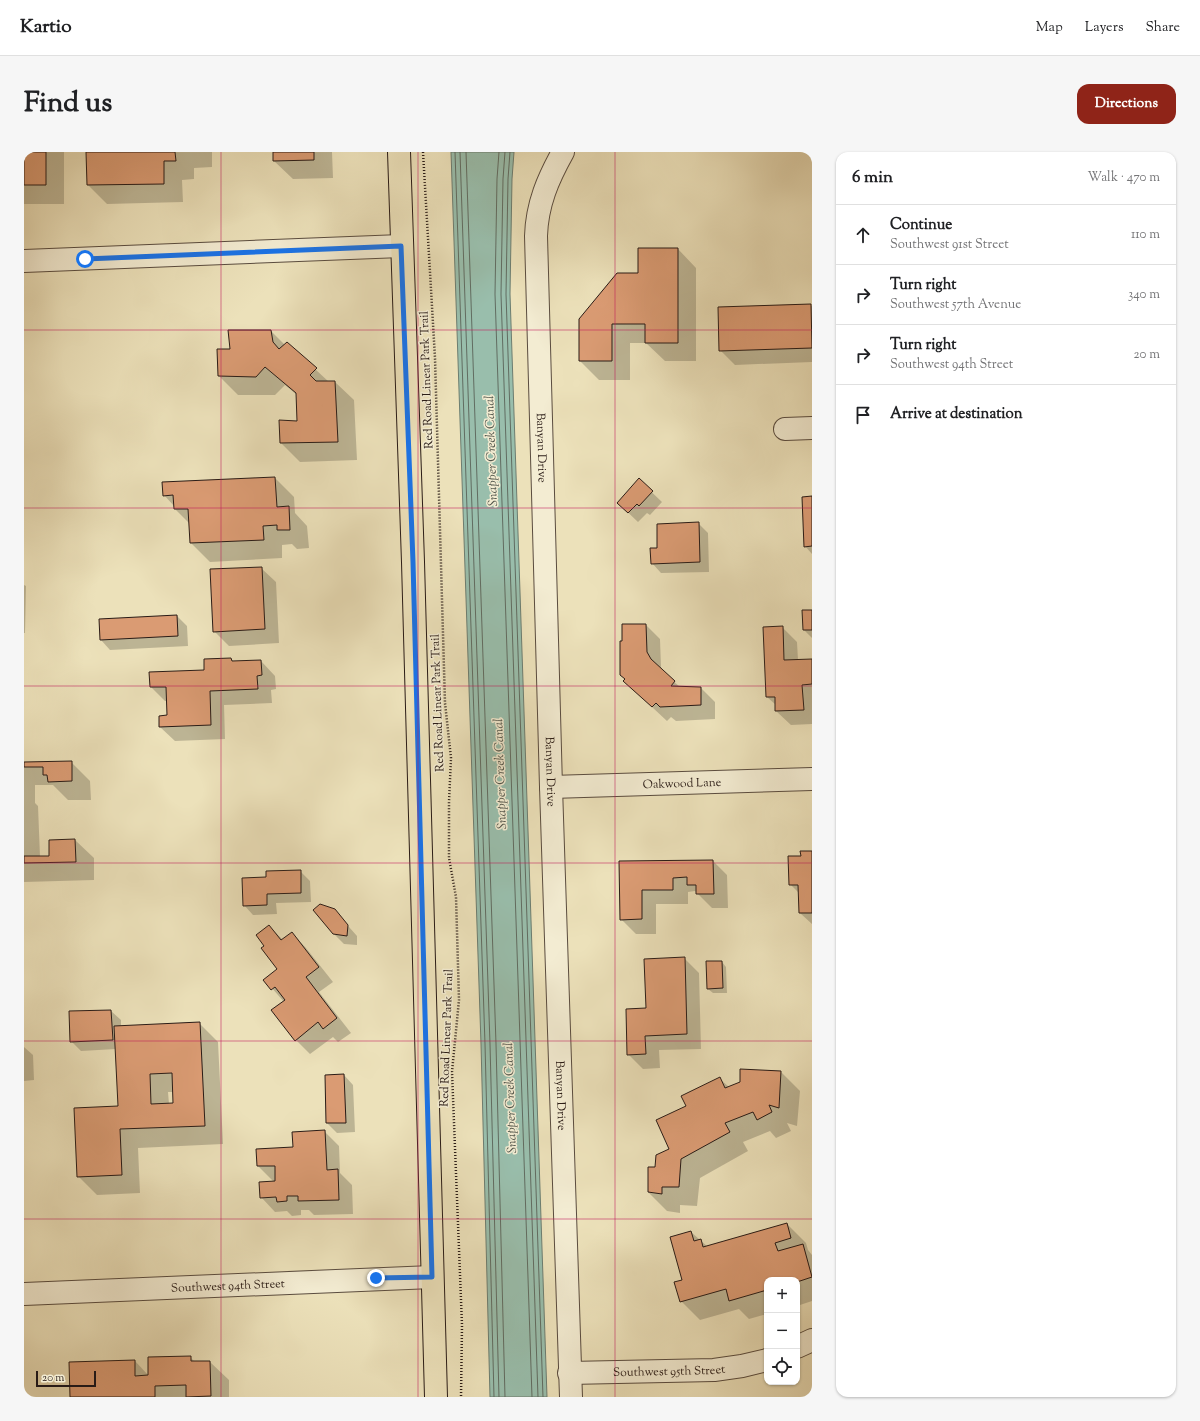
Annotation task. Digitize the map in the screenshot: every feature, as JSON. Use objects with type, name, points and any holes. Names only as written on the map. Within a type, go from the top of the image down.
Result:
[{"type":"main road","points":[[399,152],[401,246],[413,562],[436,1397]]},
{"type":"street","name":"Banyan Drive","points":[[563,152],[550,178],[538,210],[536,236],[551,787],[569,1373],[571,1397]]},
{"type":"street","points":[[24,261],[401,246]]},
{"type":"street","points":[[784,429],[812,428]]},
{"type":"street","name":"Oakwood Lane","points":[[551,787],[812,779]]},
{"type":"street","name":"Southwest 94th Street","points":[[24,1294],[432,1277]]},
{"type":"street","points":[[800,1346],[812,1340]]},
{"type":"street","name":"Southwest 95th Street","points":[[569,1373],[714,1370],[764,1361]]},
{"type":"path","name":"Red Road Linear Park Trail","points":[[423,152],[435,358],[445,703],[451,758],[449,795],[449,858],[456,904],[458,1000],[452,1072],[462,1325],[461,1397]]},
{"type":"water","name":"Snapper Creek Canal","points":[[451,152],[514,152],[512,179],[510,294],[547,1397],[490,1397],[481,1044]]},
{"type":"building","points":[[24,152],[46,152],[46,185],[24,185]]},
{"type":"building","points":[[86,152],[175,152],[176,161],[164,161],[164,184],[87,185]]},
{"type":"building","points":[[273,152],[314,152],[314,160],[273,161]]},
{"type":"building","points":[[638,248],[678,248],[678,343],[645,343],[645,324],[612,324],[612,361],[579,361],[579,319],[617,273],[638,273]]},
{"type":"building","points":[[811,304],[812,348],[719,351],[718,307]]},
{"type":"building","points":[[228,330],[271,330],[273,342],[279,349],[287,342],[317,368],[310,375],[316,381],[335,381],[338,442],[280,443],[279,420],[297,421],[296,393],[265,367],[256,377],[218,376],[217,349],[230,349]]},
{"type":"building","points":[[275,477],[277,507],[289,506],[290,530],[277,530],[277,525],[263,526],[264,540],[190,543],[188,509],[174,509],[173,495],[163,496],[162,482]]},
{"type":"building","points":[[639,478],[653,491],[639,506],[637,504],[628,513],[617,503]]},
{"type":"building","points":[[812,496],[812,546],[804,547],[802,497]]},
{"type":"building","points":[[699,522],[700,562],[651,564],[650,548],[657,548],[657,524]]},
{"type":"building","points":[[262,567],[265,629],[213,632],[210,569]]},
{"type":"building","points":[[802,610],[812,610],[812,630],[803,630]]},
{"type":"building","points":[[177,615],[178,636],[100,640],[99,619]]},
{"type":"building","points":[[622,624],[646,624],[647,652],[651,659],[675,681],[671,686],[701,687],[701,705],[660,707],[656,703],[652,707],[623,681],[625,679],[620,675],[620,641],[622,641]]},
{"type":"building","points":[[783,626],[784,660],[812,659],[812,684],[802,685],[804,710],[775,711],[775,697],[766,697],[763,627]]},
{"type":"building","points":[[231,658],[232,661],[261,660],[262,675],[257,676],[258,689],[210,691],[211,725],[159,727],[159,716],[167,715],[166,687],[150,687],[149,672],[204,670],[204,659]]},
{"type":"building","points":[[72,761],[72,781],[48,782],[47,775],[43,775],[43,767],[24,767],[24,762]]},
{"type":"building","points":[[75,839],[76,862],[24,863],[24,856],[49,856],[49,840]]},
{"type":"building","points":[[800,851],[812,851],[812,913],[799,913],[798,885],[789,885],[788,856],[801,856]]},
{"type":"building","points":[[713,860],[714,894],[696,894],[696,885],[687,885],[687,877],[673,878],[673,890],[642,890],[642,919],[620,920],[619,861]]},
{"type":"building","points":[[301,870],[301,893],[267,894],[267,905],[243,906],[242,878],[266,877],[266,871]]},
{"type":"building","points":[[320,904],[335,909],[348,925],[347,936],[333,934],[313,910]]},
{"type":"building","points":[[269,925],[281,940],[292,932],[319,967],[306,977],[337,1018],[323,1029],[318,1022],[295,1041],[271,1010],[285,1000],[275,987],[271,990],[263,980],[277,969],[261,948],[264,946],[256,935]]},
{"type":"building","points":[[685,957],[687,1034],[645,1036],[646,1054],[627,1055],[626,1009],[646,1008],[644,959]]},
{"type":"building","points":[[706,961],[722,961],[723,988],[707,989]]},
{"type":"building","points":[[111,1010],[113,1040],[70,1042],[69,1011]]},
{"type":"building","points":[[200,1022],[205,1126],[120,1129],[122,1175],[77,1177],[74,1108],[118,1106],[114,1026]],"holes":[[[172,1073],[173,1103],[151,1104],[150,1074]]]},
{"type":"building","points":[[740,1069],[781,1071],[779,1108],[769,1105],[772,1112],[757,1120],[753,1112],[725,1123],[730,1132],[681,1159],[679,1187],[662,1187],[662,1194],[648,1192],[648,1167],[655,1167],[656,1155],[669,1149],[656,1120],[686,1106],[681,1096],[720,1077],[725,1088],[740,1082]]},
{"type":"building","points":[[344,1074],[346,1123],[326,1123],[325,1075]]},
{"type":"building","points":[[325,1130],[327,1170],[338,1169],[339,1200],[298,1201],[298,1196],[287,1196],[287,1201],[277,1202],[276,1197],[260,1198],[259,1182],[275,1181],[275,1166],[257,1166],[256,1149],[293,1147],[292,1132]]},
{"type":"building","points":[[787,1223],[791,1238],[775,1243],[778,1251],[803,1244],[812,1277],[800,1281],[800,1277],[764,1277],[764,1291],[729,1301],[726,1289],[680,1302],[674,1282],[682,1280],[670,1237],[691,1231],[694,1241],[701,1239],[703,1247]]},
{"type":"building","points":[[191,1356],[191,1361],[210,1361],[211,1396],[186,1397],[186,1385],[155,1386],[155,1397],[70,1397],[69,1362],[135,1360],[135,1376],[148,1375],[148,1357]]},
{"type":"route","points":[[85,259],[401,246],[413,562],[432,1277],[376,1278]]}]
